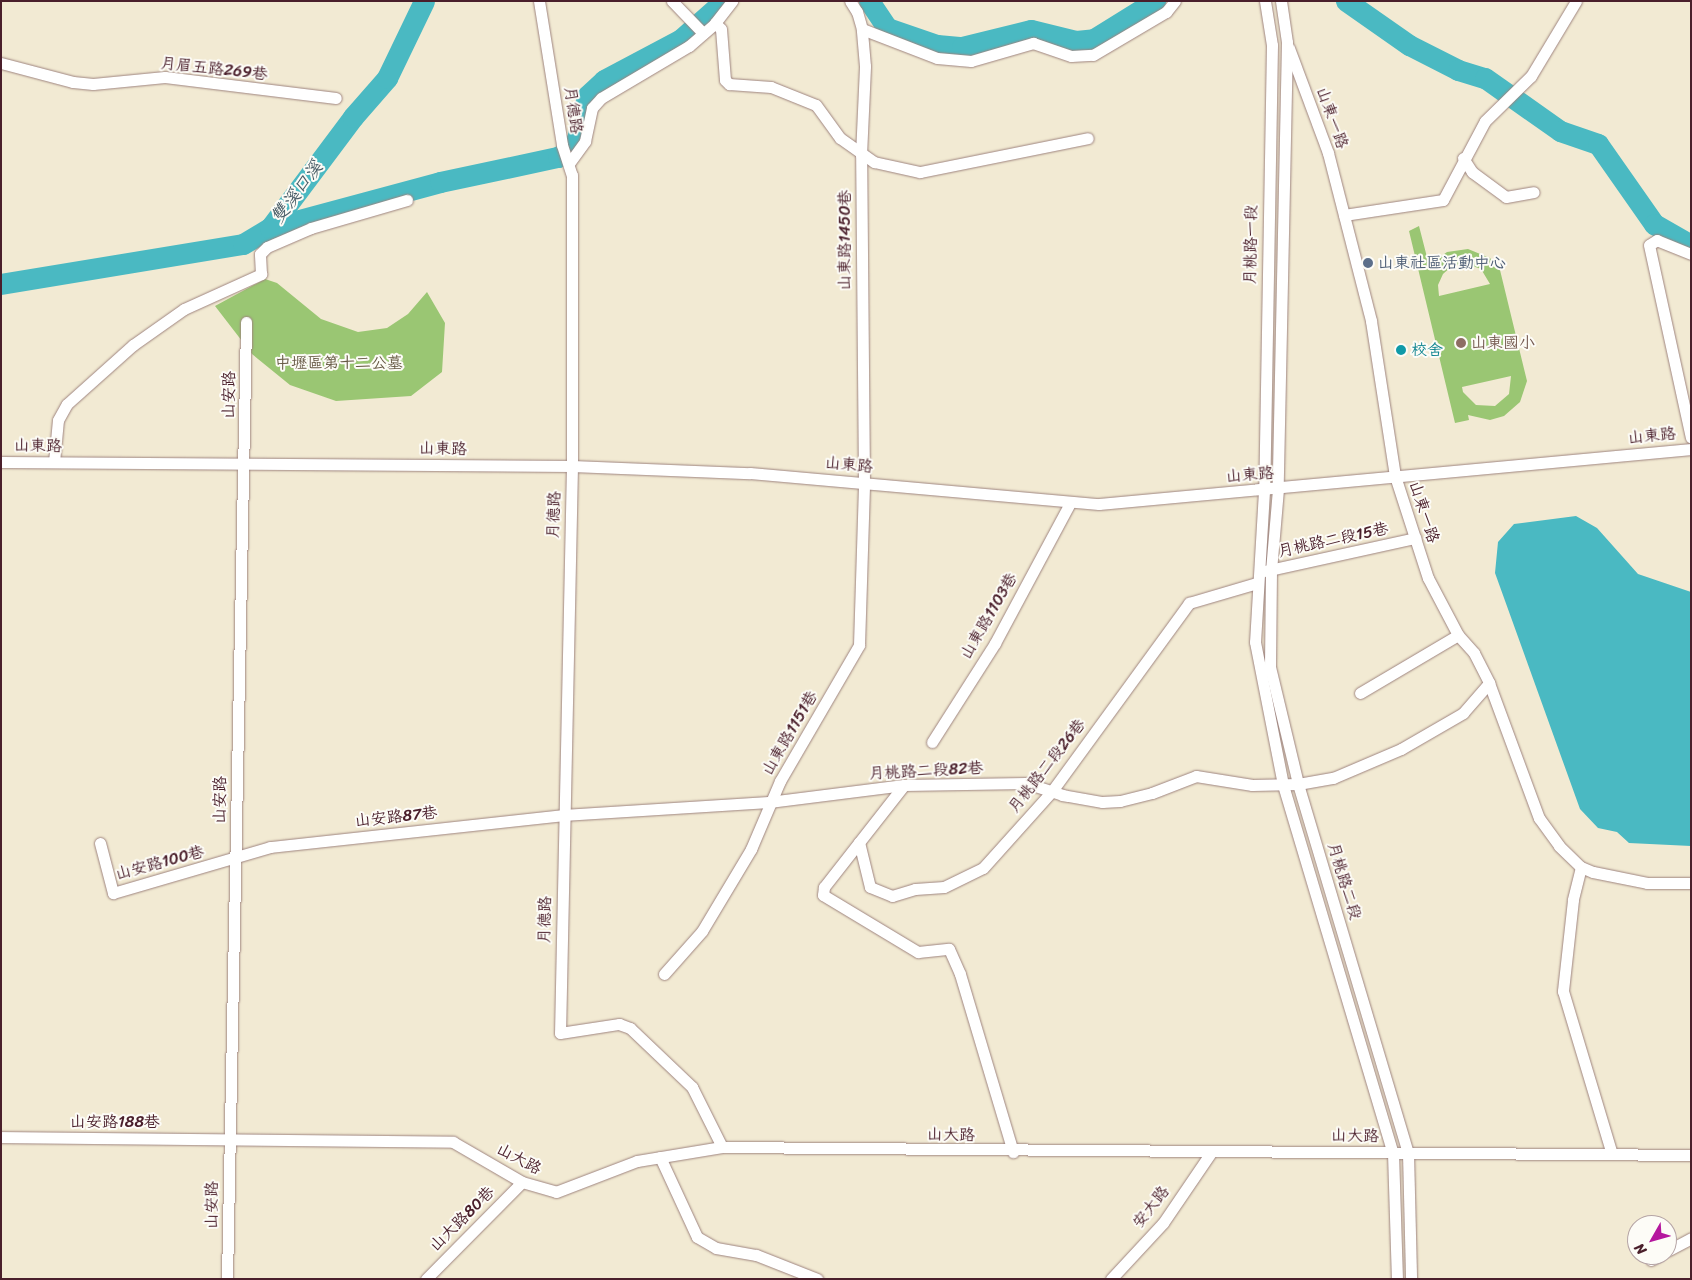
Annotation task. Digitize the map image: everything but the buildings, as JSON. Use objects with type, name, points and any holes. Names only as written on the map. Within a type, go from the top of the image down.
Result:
[{"type":"street","name":"月德路","points":[[539,1],[562,145],[570,162],[572,466],[563,815],[560,1034],[619,1024],[630,1028],[692,1088],[722,1147]]},
{"type":"street","points":[[672,1],[689,16],[703,33]]},
{"type":"street","points":[[570,162],[585,141],[592,108],[601,98],[689,46],[715,23],[732,1]]},
{"type":"street","name":"山東路1450巷","points":[[850,1],[857,12],[862,29],[865,115],[861,155],[864,482]]},
{"type":"street","points":[[862,29],[910,50],[937,58],[971,61],[1033,43],[1071,56],[1093,55],[1166,12],[1175,1]]},
{"type":"street","name":"月桃路一段","points":[[1264,491],[1272,44],[1265,1]]},
{"type":"street","name":"月桃路一段","points":[[1278,489],[1287,42],[1281,1]]},
{"type":"street","points":[[1344,215],[1443,200],[1463,158],[1484,121],[1531,76],[1576,1]]},
{"type":"street","points":[[715,23],[721,29],[725,80],[729,84],[771,87],[816,105],[840,138],[861,155],[881,164],[920,172],[1088,138]]},
{"type":"street","points":[[1272,44],[1287,42]]},
{"type":"street","name":"山東一路","points":[[1287,42],[1328,153],[1371,320],[1395,476],[1415,538],[1428,578],[1458,635],[1474,653],[1489,683],[1539,818],[1559,846],[1581,867],[1638,882],[1691,882]]},
{"type":"street","name":"月眉五路269巷","points":[[1,63],[73,82],[93,84],[165,78],[336,98]]},
{"type":"street","points":[[1463,158],[1472,172],[1506,197],[1534,192]]},
{"type":"street","points":[[54,462],[58,420],[67,404],[133,345],[184,309],[261,274],[260,254],[267,247],[311,228],[407,200]]},
{"type":"street","points":[[1691,254],[1657,240],[1649,244],[1691,437]]},
{"type":"street","name":"山安路","points":[[228,1279],[229,1138],[246,322]]},
{"type":"street","name":"山東路","points":[[1,462],[572,466],[750,474],[864,482],[1070,503],[1125,503],[1691,449]]},
{"type":"street","name":"山東路1151巷","points":[[664,974],[702,931],[751,849],[769,802],[859,645],[864,482]]},
{"type":"street","name":"月桃路二段","points":[[1278,489],[1271,570],[1270,667],[1298,784],[1408,1153],[1411,1279]]},
{"type":"street","name":"月桃路二段","points":[[1264,491],[1255,642],[1259,672],[1283,785],[1393,1153],[1397,1279]]},
{"type":"street","name":"山東路1103巷","points":[[932,742],[995,643],[1070,503]]},
{"type":"street","name":"月桃路二段15巷","points":[[1258,578],[1271,570],[1415,538]]},
{"type":"street","name":"月桃路二段26巷","points":[[859,842],[870,887],[892,896],[915,889],[944,887],[983,868],[1052,790],[1189,603],[1258,578]]},
{"type":"street","points":[[1360,693],[1458,635]]},
{"type":"street","name":"月桃路二段82巷","points":[[563,815],[769,802],[904,785],[1026,783],[1081,798],[1120,801],[1196,776],[1252,785],[1298,784],[1333,778],[1401,749],[1463,713],[1489,683]]},
{"type":"street","points":[[904,785],[824,887],[823,895],[918,952],[949,949],[960,974],[1012,1152]]},
{"type":"street","name":"山安路87巷","points":[[235,859],[270,847],[563,815]]},
{"type":"street","name":"山安路100巷","points":[[100,843],[113,894],[235,859]]},
{"type":"street","points":[[1581,867],[1573,900],[1563,991],[1612,1154]]},
{"type":"street","name":"山安路188巷","points":[[1,1137],[229,1138]]},
{"type":"street","name":"山大路","points":[[229,1138],[453,1142],[522,1182],[556,1192],[637,1161],[722,1147],[1012,1152],[1212,1151],[1691,1155]]},
{"type":"street","name":"安大路","points":[[1111,1279],[1162,1223],[1212,1151]]},
{"type":"street","points":[[660,1157],[697,1237],[716,1248],[756,1255],[817,1279]]},
{"type":"street","name":"山大路80巷","points":[[426,1279],[522,1182]]},
{"type":"street","points":[[1677,1246],[1691,1238]]},
{"type":"green space","points":[[1419,226],[1429,265],[1447,252],[1468,249],[1490,258],[1500,270],[1527,381],[1520,402],[1504,416],[1490,420],[1468,415],[1469,420],[1455,423],[1409,231]],"holes":[[[1464,263],[1481,269],[1490,284],[1439,296],[1438,285],[1443,274],[1452,266]],[[1511,376],[1509,394],[1495,406],[1476,405],[1463,392],[1462,387]]]},
{"type":"green space","name":"中壢區第十二公墓","points":[[265,279],[277,283],[321,319],[358,332],[387,328],[408,314],[427,292],[445,323],[442,372],[411,396],[336,401],[290,385],[252,354],[215,306]]},
{"type":"water","points":[[1576,516],[1597,528],[1638,574],[1691,592],[1691,846],[1629,843],[1617,832],[1598,828],[1580,809],[1495,573],[1498,542],[1514,524]]},
{"type":"waterway","name":"雙溪口溪","points":[[1,284],[243,244],[270,228],[353,117],[387,78],[424,1]]},
{"type":"waterway","points":[[270,228],[440,182],[558,157],[571,149],[577,139],[587,96],[604,80],[681,39],[724,1]]},
{"type":"waterway","points":[[869,1],[887,28],[937,45],[962,47],[1031,30],[1076,41],[1094,39],[1155,1]]},
{"type":"waterway","points":[[1346,1],[1409,45],[1458,70],[1485,78],[1560,131],[1598,144],[1654,224],[1691,245]]},
{"type":"place","name":"山東社區活動中心","points":[[1368,263]]},
{"type":"place","name":"山東國小","points":[[1461,343]]},
{"type":"place","name":"校舍","points":[[1401,350]]}]
